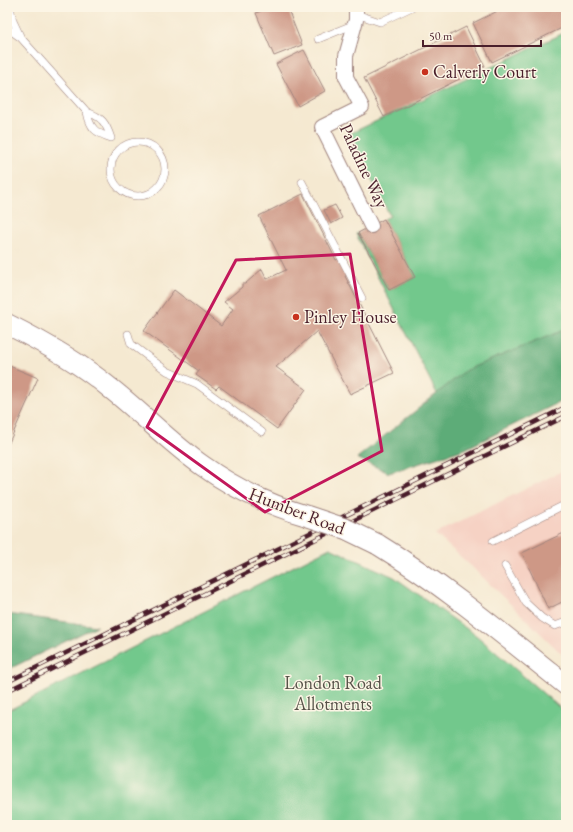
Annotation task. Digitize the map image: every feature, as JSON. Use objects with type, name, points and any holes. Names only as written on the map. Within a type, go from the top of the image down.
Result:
[{"type":"main road","name":"Humber Road","points":[[7,324],[44,342],[110,387],[203,466],[231,485],[279,508],[346,529],[377,544],[409,564],[462,602],[566,685]]},
{"type":"street","name":"Paladine Way","points":[[356,15],[346,56],[346,77],[362,107],[322,127],[371,226]]},
{"type":"lane","points":[[10,7],[13,21],[20,38]]},
{"type":"lane","points":[[318,38],[356,15],[380,22],[412,7]]},
{"type":"lane","points":[[7,28],[20,38],[87,112],[98,116],[103,121],[107,126],[111,138],[120,149]]},
{"type":"lane","points":[[87,112],[89,123],[99,134],[111,138]]},
{"type":"lane","points":[[138,141],[155,147],[161,153],[166,167],[163,182],[151,194],[135,196],[121,191],[115,184],[111,169],[116,153],[120,149],[131,142],[138,141]]},
{"type":"lane","points":[[302,182],[362,298]]},
{"type":"lane","points":[[128,334],[131,344],[167,371],[196,384],[262,432]]},
{"type":"lane","points":[[493,541],[566,504]]},
{"type":"lane","points":[[505,566],[526,603],[542,618],[555,626],[566,622]]},
{"type":"highlighted area","points":[[350,254],[382,451],[265,512],[147,427],[236,260]]},
{"type":"shaded area","points":[[566,469],[566,658],[471,566],[435,534]]},
{"type":"green space","points":[[566,32],[566,398],[465,449],[356,234],[358,233],[389,290],[415,277],[384,219],[390,216],[349,134]]},
{"type":"green space","points":[[566,329],[566,399],[465,449],[389,473],[357,458],[466,370]]},
{"type":"green space","name":"London Road Allotments","points":[[330,548],[394,577],[477,636],[566,713],[566,825],[7,825],[7,711]]},
{"type":"green space","points":[[7,614],[97,626],[7,670]]},
{"type":"building","points":[[270,7],[287,7],[302,45],[274,56],[256,13]]},
{"type":"building","name":"Calverly Court","points":[[506,7],[566,7],[566,26],[492,62],[473,23]]},
{"type":"building","name":"Calverly Court","points":[[466,27],[485,66],[384,117],[364,78]]},
{"type":"building","points":[[304,50],[325,91],[298,106],[276,64]]},
{"type":"building","name":"Pinley House","points":[[303,194],[336,260],[341,258],[349,274],[345,276],[394,373],[350,394],[317,331],[276,367],[306,389],[277,429],[219,386],[216,389],[196,375],[199,371],[144,331],[174,290],[221,326],[233,309],[224,302],[242,287],[242,284],[245,284],[262,269],[267,279],[286,270],[259,216]]},
{"type":"building","points":[[335,205],[342,218],[331,224],[324,210]]},
{"type":"building","points":[[384,219],[415,277],[389,290],[358,233]]},
{"type":"building","points":[[7,365],[38,378],[7,447]]},
{"type":"building","points":[[566,532],[566,600],[548,609],[522,553]]},
{"type":"railway","points":[[7,682],[566,407]]},
{"type":"railway","points":[[7,691],[566,416]]},
{"type":"place","name":"Calverly Court","points":[[425,72]]},
{"type":"place","name":"Pinley House","points":[[296,317]]}]
